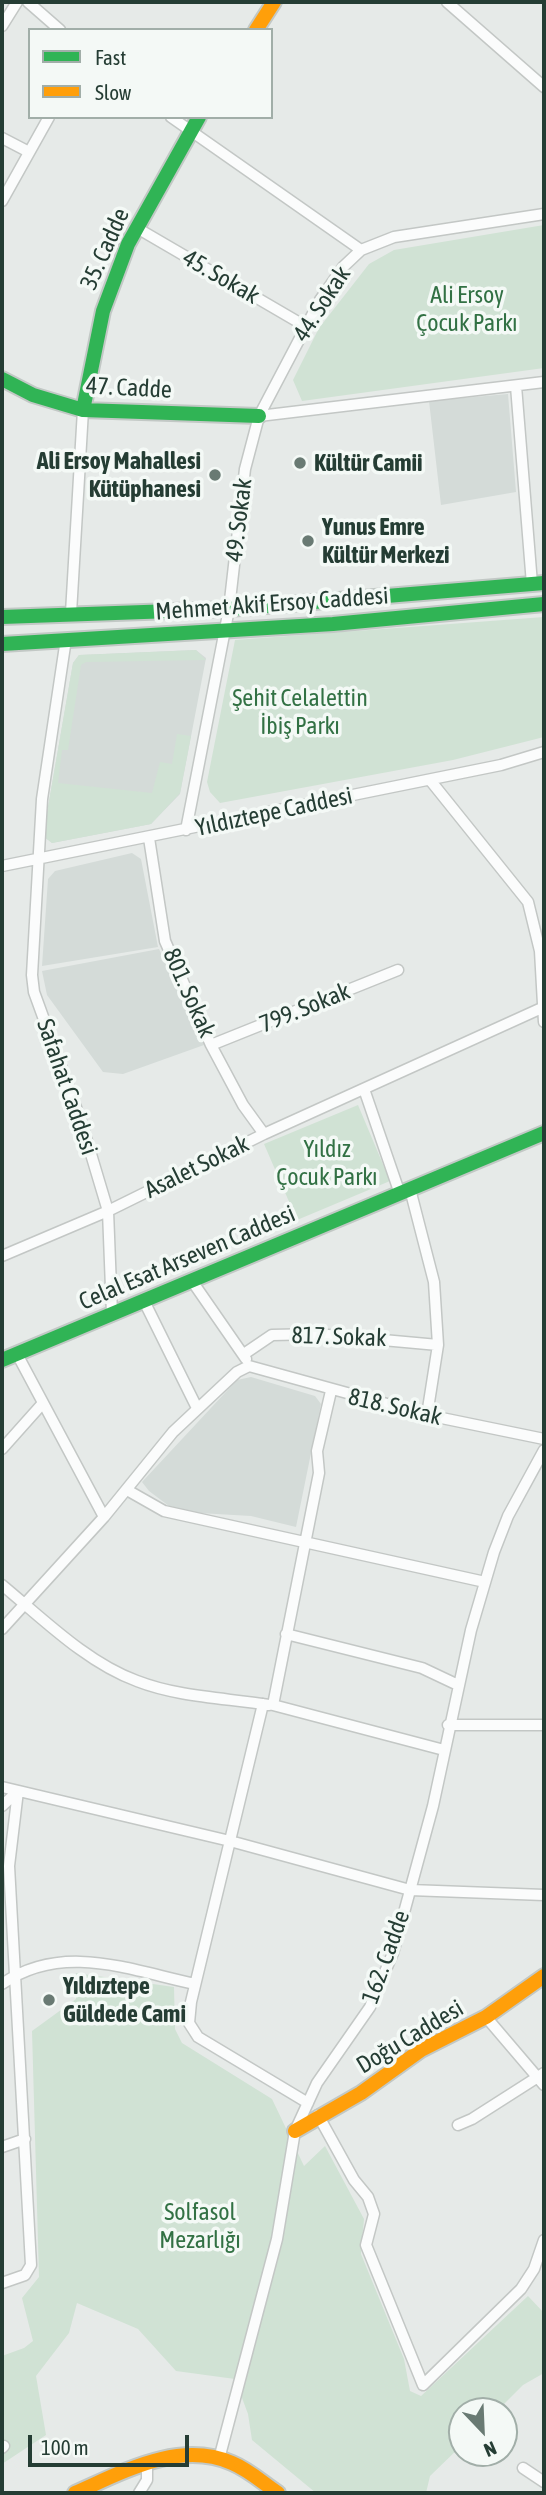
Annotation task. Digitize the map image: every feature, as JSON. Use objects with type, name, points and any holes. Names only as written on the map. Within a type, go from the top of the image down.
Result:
[{"type":"main road","points":[[257,28],[274,2]]},
{"type":"main road","name":"35. Cadde","points":[[83,411],[103,311],[137,228],[198,119]]},
{"type":"main road","name":"47. Cadde","points":[[2,379],[33,394],[83,411],[259,416]]},
{"type":"main road","name":"Mehmet Akif Ersoy Caddesi","points":[[2,617],[229,609],[538,583]]},
{"type":"main road","name":"Mehmet Akif Ersoy Caddesi","points":[[2,644],[333,624],[544,604]]},
{"type":"main road","name":"Celal Esat Arseven Caddesi","points":[[2,1360],[544,1133]]},
{"type":"main road","name":"Doğu Caddesi","points":[[295,2131],[318,2115],[361,2093],[421,2050],[486,2017],[544,1976]]},
{"type":"main road","points":[[75,2493],[147,2464],[181,2455],[219,2459],[238,2467],[278,2493]]},
{"type":"street","points":[[2,26],[17,2]]},
{"type":"street","points":[[28,2],[58,28]]},
{"type":"street","points":[[447,2],[544,88]]},
{"type":"street","points":[[2,201],[48,119]]},
{"type":"street","points":[[174,119],[361,250]]},
{"type":"street","points":[[2,138],[29,152]]},
{"type":"street","name":"44. Sokak","points":[[259,416],[305,326],[343,267],[361,250],[394,237],[544,214]]},
{"type":"street","name":"45. Sokak","points":[[137,228],[305,326]]},
{"type":"street","points":[[259,416],[544,382]]},
{"type":"street","points":[[516,386],[538,583]]},
{"type":"street","points":[[71,613],[83,411]]},
{"type":"street","name":"49. Sokak","points":[[186,830],[229,609],[245,469],[259,416]]},
{"type":"street","name":"Safahat Caddesi","points":[[66,639],[50,738],[36,859],[32,975],[34,992],[82,1124],[108,1211],[112,1314]]},
{"type":"street","name":"Yıldıztepe Caddesi","points":[[2,866],[430,779],[544,752]]},
{"type":"street","points":[[430,779],[528,902],[540,951],[544,1022]]},
{"type":"street","name":"801. Sokak","points":[[149,838],[165,941],[211,1045],[243,1105],[264,1134]]},
{"type":"street","name":"799. Sokak","points":[[211,1045],[398,970]]},
{"type":"street","name":"Asalet Sokak","points":[[2,1256],[108,1211],[264,1134],[543,1007]]},
{"type":"street","points":[[365,1089],[405,1191],[434,1282],[438,1345],[427,1415]]},
{"type":"street","points":[[2,1629],[104,1517],[173,1432],[237,1372],[249,1366],[244,1354],[192,1281]]},
{"type":"street","points":[[144,1301],[197,1408]]},
{"type":"street","name":"817. Sokak","points":[[244,1354],[272,1335],[317,1334],[438,1345]]},
{"type":"street","points":[[17,1354],[104,1517]]},
{"type":"street","name":"818. Sokak","points":[[249,1366],[331,1391],[427,1415],[544,1439]]},
{"type":"street","points":[[308,2103],[198,2037],[189,2023],[195,1984],[230,1841],[286,1634],[319,1473],[317,1451],[331,1391]]},
{"type":"street","points":[[2,1449],[43,1403]]},
{"type":"street","name":"162. Cadde","points":[[219,2459],[277,2239],[295,2131],[317,2083],[370,2007],[393,1953],[485,1582],[508,1516],[544,1450]]},
{"type":"street","points":[[127,1490],[164,1511],[485,1582]]},
{"type":"street","points":[[2,1585],[106,1666],[137,1682],[185,1693],[268,1705],[444,1750]]},
{"type":"street","points":[[286,1634],[422,1668],[458,1685]]},
{"type":"street","points":[[448,1725],[544,1726]]},
{"type":"street","points":[[2,1787],[230,1841],[410,1890],[544,1895]]},
{"type":"street","points":[[2,1806],[19,1791]]},
{"type":"street","points":[[2,2283],[25,2275],[31,2265],[9,1866],[19,1791]]},
{"type":"street","points":[[2,1984],[17,1974],[53,1961],[89,1961],[195,1984]]},
{"type":"street","points":[[458,2125],[542,2079],[486,2017]]},
{"type":"street","points":[[318,2115],[355,2180],[368,2197],[374,2214],[366,2245],[423,2385],[520,2289],[534,2269],[544,2240]]},
{"type":"street","points":[[2,2147],[25,2138]]},
{"type":"street","points":[[139,2493],[147,2480],[147,2464]]},
{"type":"street","points":[[523,2468],[544,2482]]},
{"type":"shaded area","points":[[508,394],[516,492],[441,505],[429,401]]},
{"type":"shaded area","points":[[196,650],[206,658],[180,794],[151,824],[52,843],[43,836],[73,663],[79,655]]},
{"type":"shaded area","points":[[132,853],[141,859],[158,947],[42,966],[48,879],[55,871]]},
{"type":"shaded area","points":[[159,949],[204,1045],[123,1074],[103,1072],[47,995],[42,971]]},
{"type":"shaded area","points":[[251,1377],[315,1396],[321,1404],[296,1527],[251,1516],[199,1513],[169,1506],[142,1482],[237,1380]]},
{"type":"green space","name":"Ali Ersoy Çocuk Parkı","points":[[544,225],[544,368],[302,401],[293,380],[319,328],[369,264],[394,250]]},
{"type":"green space","name":"Şehit Celalettin İbiş Parkı","points":[[544,617],[544,737],[453,760],[220,803],[210,792],[207,782],[235,640]]},
{"type":"green space","points":[[196,650],[206,660],[86,662],[81,665],[68,750],[62,750],[58,783],[152,793],[160,762],[172,764],[177,734],[191,736],[180,793],[151,824],[52,843],[43,836],[73,663],[79,655]]},
{"type":"green space","name":"Yıldız Çocuk Parkı","points":[[358,1105],[390,1181],[297,1220],[264,1144]]},
{"type":"green space","name":"Solfasol Mezarlığı","points":[[76,1973],[174,1987],[175,2029],[182,2043],[272,2099],[304,2166],[325,2146],[364,2219],[361,2254],[404,2359],[410,2391],[421,2396],[528,2296],[544,2313],[544,2373],[523,2385],[511,2397],[448,2397],[448,2459],[430,2476],[426,2493],[316,2493],[252,2440],[248,2414],[235,2379],[176,2371],[138,2329],[77,2303],[69,2333],[36,2376],[46,2435],[2,2464],[2,2356],[24,2348],[33,2341],[22,2298],[39,2277],[32,2031],[76,1999]]},
{"type":"traffic: fast","points":[[83,410],[103,311],[128,244],[198,119]]},
{"type":"traffic: fast","points":[[2,379],[33,395],[83,410],[259,416]]},
{"type":"traffic: fast","points":[[2,617],[229,609],[544,583]]},
{"type":"traffic: fast","points":[[2,644],[333,624],[544,604]]},
{"type":"traffic: fast","points":[[2,1360],[544,1133]]},
{"type":"traffic: slow","points":[[257,28],[274,2]]},
{"type":"traffic: slow","points":[[295,2131],[361,2093],[421,2050],[486,2017],[544,1976]]},
{"type":"traffic: slow","points":[[75,2493],[132,2468],[172,2457],[192,2455],[232,2463],[278,2493]]},
{"type":"place","name":"Kültür Camii","points":[[300,463]]},
{"type":"place","name":"Ali Ersoy Mahallesi Kütüphanesi","points":[[215,475]]},
{"type":"place","name":"Yunus Emre Kültür Merkezi","points":[[308,541]]},
{"type":"place","name":"Yıldıztepe Güldede Cami","points":[[49,2000]]}]
